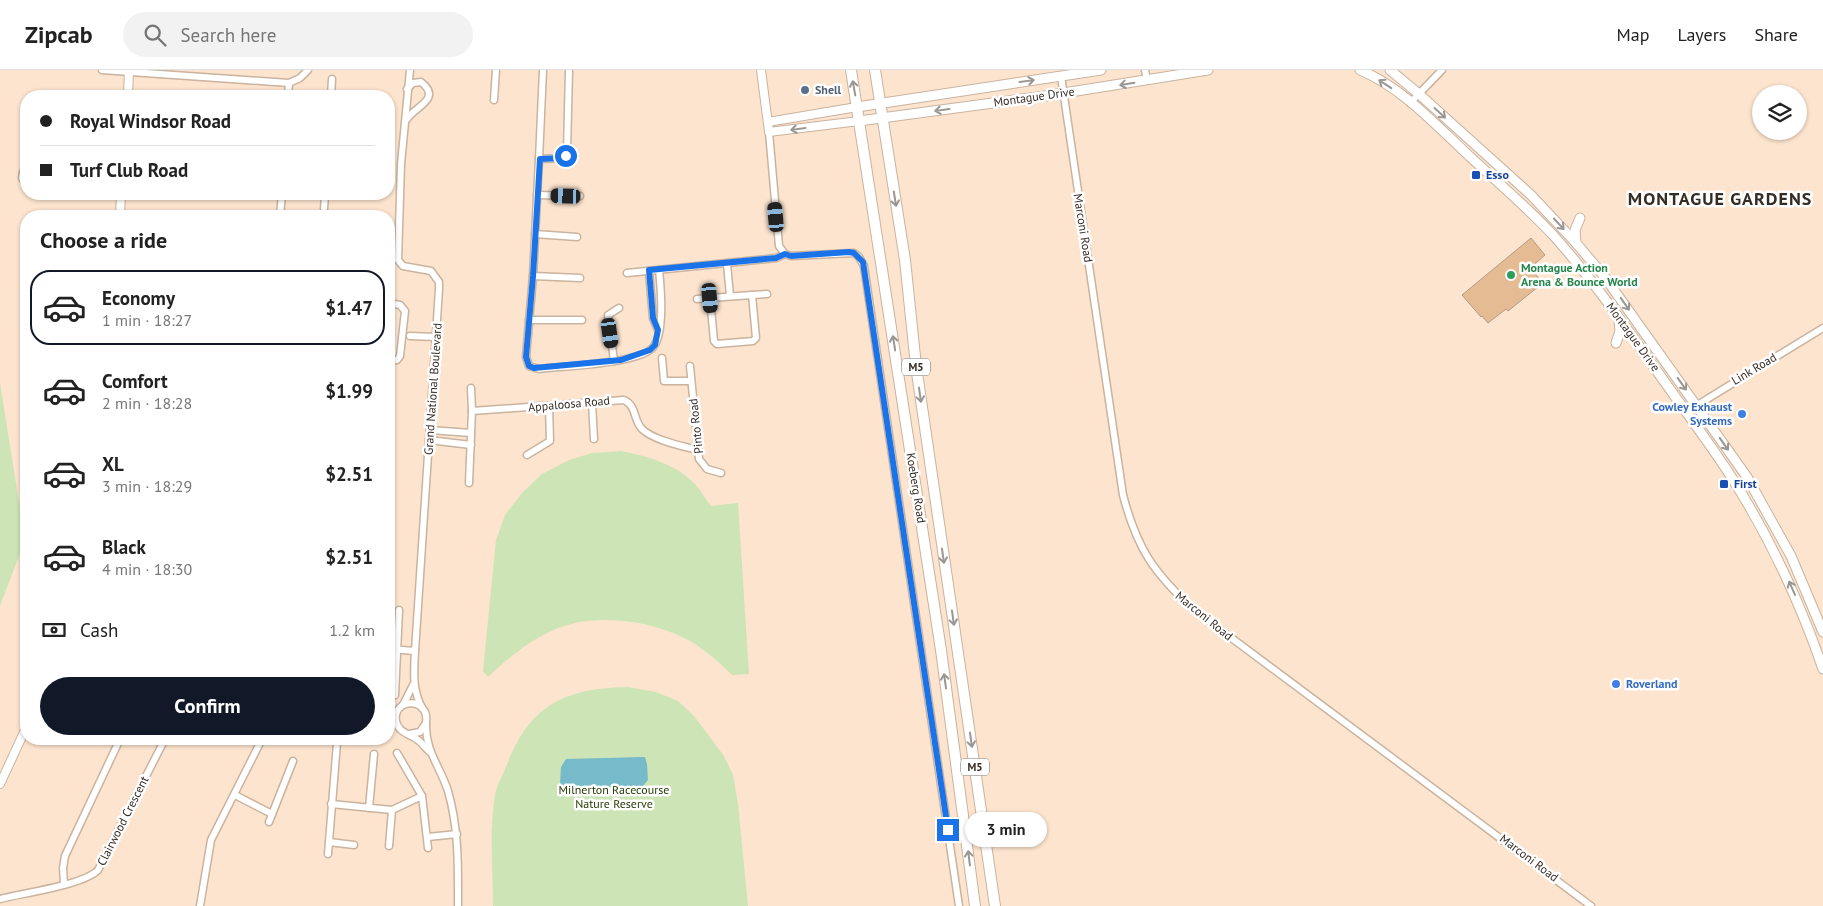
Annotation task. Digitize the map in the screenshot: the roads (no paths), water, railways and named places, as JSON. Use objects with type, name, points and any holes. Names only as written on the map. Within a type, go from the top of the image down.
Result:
[{"type":"main road","name":"Koeberg Road","points":[[851,70],[941,650],[975,906]]},
{"type":"main road","name":"Koeberg Road","points":[[875,70],[905,260],[916,366],[995,906]]},
{"type":"main road","name":"Montague Drive","points":[[857,107],[1101,70]]},
{"type":"main road","name":"Montague Drive","points":[[859,121],[1063,93],[1208,70]]},
{"type":"main road","name":"Montague Drive","points":[[1360,70],[1389,86],[1410,103],[1538,219],[1595,285],[1732,478],[1767,538],[1790,585],[1811,633],[1823,669]]},
{"type":"main road","name":"Montague Drive","points":[[1390,70],[1531,194],[1576,242],[1617,293],[1742,470],[1791,556],[1823,632]]},
{"type":"main road","points":[[1576,242],[1575,230],[1580,218]]},
{"type":"main road","points":[[1616,343],[1620,331],[1619,318]]},
{"type":"street","points":[[102,70],[289,83],[300,78],[308,70]]},
{"type":"street","points":[[405,70],[408,80]]},
{"type":"street","name":"Grand National Boulevard","points":[[410,70],[401,164],[398,260],[403,266],[431,271],[439,282],[415,651],[414,684],[416,695],[422,708]]},
{"type":"street","points":[[494,100],[496,70]]},
{"type":"street","points":[[543,70],[540,159],[526,357],[529,366],[540,368],[614,361],[650,350],[655,345],[662,316],[659,270]]},
{"type":"street","points":[[540,159],[564,158],[567,152],[569,70]]},
{"type":"street","points":[[761,70],[768,122],[779,246],[785,254],[791,256],[854,253],[859,257],[864,266],[959,906]]},
{"type":"street","points":[[1145,70],[1147,80]]},
{"type":"street","points":[[1410,103],[1442,70]]},
{"type":"street","points":[[128,90],[129,71]]},
{"type":"street","name":"Marconi Road","points":[[1061,76],[1123,495],[1130,522],[1140,546],[1154,569],[1169,587],[1194,610],[1591,906]]},
{"type":"street","points":[[331,90],[332,79]]},
{"type":"street","points":[[405,122],[411,113],[426,102],[429,96],[426,87],[421,82],[413,83],[407,89]]},
{"type":"street","points":[[288,90],[289,83]]},
{"type":"street","points":[[768,122],[857,107]]},
{"type":"street","points":[[769,132],[859,121]]},
{"type":"street","points":[[537,195],[580,196]]},
{"type":"street","points":[[324,200],[324,209]]},
{"type":"street","points":[[535,234],[577,237]]},
{"type":"street","points":[[627,273],[727,264],[776,258],[785,254]]},
{"type":"street","points":[[727,264],[730,296]]},
{"type":"street","points":[[649,270],[653,318],[658,330]]},
{"type":"street","points":[[533,276],[580,278]]},
{"type":"street","points":[[697,299],[767,294]]},
{"type":"street","points":[[710,298],[714,341],[722,345],[753,341],[756,338],[752,295]]},
{"type":"street","points":[[395,304],[400,304],[405,311],[400,356],[395,360]]},
{"type":"street","points":[[614,361],[608,315],[619,308]]},
{"type":"street","points":[[529,320],[582,320]]},
{"type":"street","name":"Link Road","points":[[1686,412],[1696,404],[1823,328]]},
{"type":"street","points":[[410,336],[436,337]]},
{"type":"street","points":[[662,358],[664,382],[691,381]]},
{"type":"street","name":"Pinto Road","points":[[690,366],[697,450],[702,464],[708,469],[721,473]]},
{"type":"street","points":[[469,483],[471,388]]},
{"type":"street","name":"Appaloosa Road","points":[[472,411],[624,400],[634,410],[643,430],[683,447],[697,450]]},
{"type":"street","points":[[592,403],[594,439]]},
{"type":"street","points":[[527,455],[550,441],[549,406]]},
{"type":"street","points":[[430,430],[471,433]]},
{"type":"street","points":[[430,440],[471,445]]},
{"type":"street","points":[[395,695],[400,610]]},
{"type":"street","points":[[397,650],[415,651]]},
{"type":"street","name":"Grand National Boulevard","points":[[400,707],[414,684]]},
{"type":"street","points":[[430,753],[427,739],[426,714],[422,708],[413,703],[400,707],[396,716],[397,725],[403,732],[419,741],[430,753],[444,780],[456,832],[458,906]]},
{"type":"street","points":[[409,734],[420,732],[426,723]]},
{"type":"street","points":[[0,784],[20,741]]},
{"type":"street","points":[[64,884],[63,868],[65,856],[117,745]]},
{"type":"street","name":"Clairwood Crescent","points":[[0,899],[89,878],[98,870],[162,745]]},
{"type":"street","points":[[201,906],[211,840],[259,745]]},
{"type":"street","points":[[328,854],[330,804],[337,745]]},
{"type":"street","points":[[397,752],[422,796],[428,848]]},
{"type":"street","points":[[369,808],[374,754]]},
{"type":"street","points":[[269,822],[293,761]]},
{"type":"street","points":[[235,795],[272,814]]},
{"type":"street","points":[[330,804],[392,810],[422,796]]},
{"type":"street","points":[[389,846],[392,810]]},
{"type":"street","points":[[427,835],[456,832]]},
{"type":"street","points":[[329,842],[354,845]]},
{"type":"water","points":[[645,757],[648,780],[643,786],[586,788],[560,784],[561,767],[566,759]]},
{"type":"place","name":"Shell","points":[[805,90]]},
{"type":"place","name":"Esso","points":[[1476,175]]},
{"type":"place","name":"Montague Action Arena & Bounce World","points":[[1511,275]]},
{"type":"place","name":"Cowley Exhaust Systems","points":[[1742,414]]},
{"type":"place","name":"First","points":[[1724,484]]},
{"type":"place","name":"Roverland","points":[[1616,684]]},
{"type":"district","name":"MONTAGUE GARDENS","points":[[1720,199]]},
{"type":"park label","name":"Milnerton Racecourse Nature Reserve","points":[[614,797]]}]
